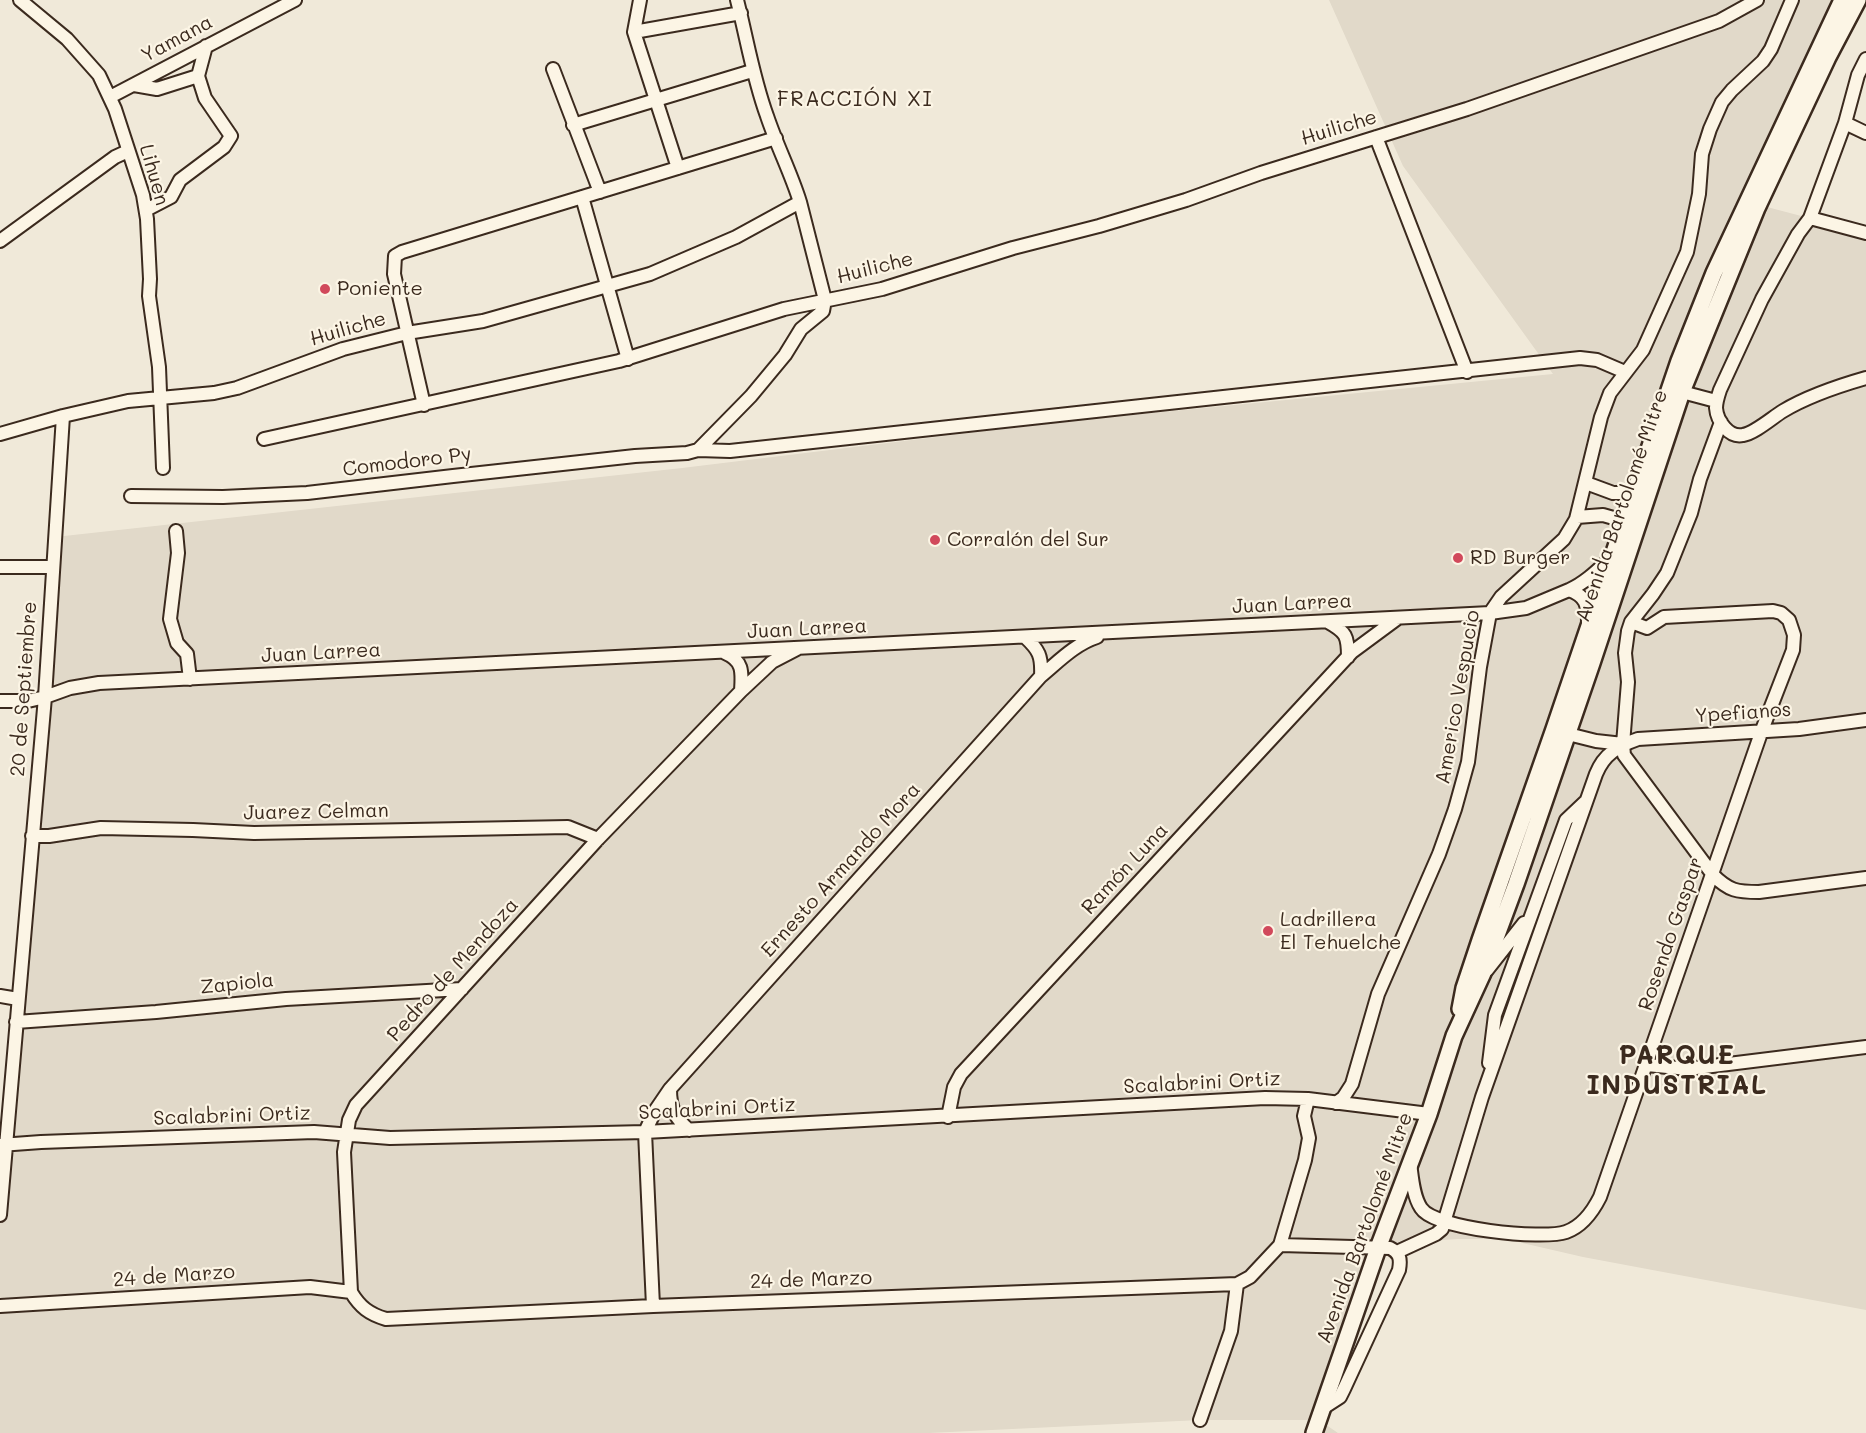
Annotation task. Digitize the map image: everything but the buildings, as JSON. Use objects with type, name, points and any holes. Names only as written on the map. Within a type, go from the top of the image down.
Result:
[{"type":"main road","name":"Avenida Bartolomé Mitre","points":[[1314,1433],[1378,1248],[1429,1114],[1454,1036],[1464,988],[1671,382],[1714,273],[1842,0]]},
{"type":"main road","name":"Avenida Bartolomé Mitre","points":[[1454,1036],[1482,975],[1568,734],[1682,392],[1757,208],[1828,57],[1858,0]]},
{"type":"street","name":"Lihuen","points":[[20,0],[67,39],[99,75],[110,97],[143,195],[146,210],[149,296],[159,367],[163,468]]},
{"type":"street","name":"Yamana","points":[[110,97],[295,0]]},
{"type":"street","points":[[640,0],[634,32],[678,168]]},
{"type":"street","points":[[737,0],[752,71],[800,202]]},
{"type":"street","name":"Huiliche","points":[[0,434],[128,401],[214,393],[237,388],[323,355],[408,333],[483,321],[650,274],[736,237],[800,202],[825,300],[882,289],[1013,248],[1100,226],[1186,200],[1261,173],[1467,109],[1719,21],[1756,0]]},
{"type":"street","name":"Americo Vespucio","points":[[1336,1103],[1343,1098],[1352,1084],[1378,994],[1439,854],[1455,809],[1468,762],[1480,667],[1490,613],[1501,597],[1564,539],[1576,517],[1606,402],[1618,380],[1643,350],[1687,252],[1699,194],[1702,154],[1714,120],[1722,102],[1763,61],[1771,49],[1792,0]]},
{"type":"street","points":[[634,32],[741,13]]},
{"type":"street","points":[[146,210],[171,196],[180,180],[224,147],[231,136],[205,98],[198,76],[206,46]]},
{"type":"street","points":[[1866,59],[1810,218],[1798,234],[1762,299],[1716,401],[1716,411],[1728,431],[1744,435],[1784,410],[1807,399],[1866,378]]},
{"type":"street","points":[[553,69],[600,192]]},
{"type":"street","points":[[573,125],[752,71]]},
{"type":"street","points":[[134,85],[157,89],[198,76]]},
{"type":"street","points":[[1845,123],[1866,133]]},
{"type":"street","points":[[1376,137],[1467,372]]},
{"type":"street","points":[[424,405],[394,274],[395,256],[776,138]]},
{"type":"street","points":[[0,241],[114,157],[128,151]]},
{"type":"street","points":[[582,197],[628,359]]},
{"type":"street","points":[[1810,218],[1866,233]]},
{"type":"street","points":[[264,439],[628,359],[784,309],[825,300],[823,311],[801,329],[785,355],[758,388],[692,452]]},
{"type":"street","name":"Comodoro Py","points":[[131,496],[223,497],[307,493],[624,457],[730,451],[1580,358],[1597,360],[1625,372]]},
{"type":"street","points":[[1682,392],[1716,401]]},
{"type":"street","name":"20 de Septiembre","points":[[0,1215],[5,1105],[16,1022],[45,697],[63,416]]},
{"type":"street","points":[[1721,422],[1700,479],[1691,513],[1667,573],[1631,622],[1626,641],[1628,682],[1624,755],[1713,875],[1729,889],[1759,892],[1866,878]]},
{"type":"street","points":[[1586,483],[1613,493],[1634,493]]},
{"type":"street","points":[[1576,517],[1603,515],[1624,521]]},
{"type":"street","points":[[176,531],[178,553],[170,619],[177,643],[187,654],[190,679]]},
{"type":"street","name":"Juan Larrea","points":[[0,702],[28,701],[70,688],[99,683],[1490,613],[1526,608],[1569,590],[1595,573],[1612,557]]},
{"type":"street","points":[[0,567],[53,567]]},
{"type":"street","points":[[1569,590],[1585,599],[1588,608],[1588,628]]},
{"type":"street","name":"Rosendo Gaspar","points":[[1410,1163],[1421,1209],[1444,1222],[1465,1227],[1538,1234],[1565,1233],[1581,1223],[1595,1208],[1600,1197],[1762,730],[1793,651],[1794,634],[1789,620],[1781,613],[1773,611],[1664,617],[1647,628],[1631,622]]},
{"type":"street","name":"Ramón Luna","points":[[948,1117],[954,1087],[961,1074],[1348,657],[1399,618]]},
{"type":"street","points":[[1327,621],[1342,630],[1348,641],[1348,657]]},
{"type":"street","name":"Ernesto Armando Mora","points":[[645,1132],[655,1111],[670,1089],[1041,676],[1081,644],[1109,633]]},
{"type":"street","points":[[1025,637],[1037,648],[1042,662],[1041,676]]},
{"type":"street","name":"Pedro de Mendoza","points":[[351,1292],[344,1152],[349,1120],[356,1105],[598,839],[741,691],[772,662],[797,649]]},
{"type":"street","points":[[723,652],[735,657],[741,667],[741,691]]},
{"type":"street","name":"Ypefianos","points":[[1623,744],[1638,740],[1799,729],[1866,720]]},
{"type":"street","points":[[1568,734],[1596,741],[1623,744]]},
{"type":"street","points":[[1397,1252],[1442,1229],[1488,1083],[1586,801],[1600,764],[1607,755],[1623,744]]},
{"type":"street","points":[[1488,1083],[1495,1015],[1566,820],[1586,801]]},
{"type":"street","name":"Juarez Celman","points":[[32,836],[49,836],[101,828],[254,833],[568,827],[598,839]]},
{"type":"street","points":[[1482,975],[1534,909]]},
{"type":"street","name":"Zapiola","points":[[16,1022],[156,1012],[286,999],[462,989]]},
{"type":"street","points":[[0,996],[18,999]]},
{"type":"street","points":[[1647,1065],[1688,1069],[1866,1047]]},
{"type":"street","points":[[670,1089],[673,1112],[678,1121],[689,1130]]},
{"type":"street","name":"Scalabrini Ortiz","points":[[3,1145],[314,1132],[390,1138],[645,1132],[1265,1098],[1308,1099],[1429,1114]]},
{"type":"street","points":[[1200,1420],[1231,1331],[1236,1284],[1250,1277],[1280,1245],[1305,1160],[1309,1138],[1304,1116],[1308,1099]]},
{"type":"street","points":[[645,1132],[653,1306]]},
{"type":"street","points":[[1280,1245],[1390,1248],[1397,1252],[1401,1261],[1399,1270],[1340,1397],[1323,1408]]},
{"type":"street","name":"24 de Marzo","points":[[0,1306],[310,1287],[351,1292],[357,1303],[370,1314],[386,1319],[653,1306],[1236,1284]]},
{"type":"shaded area","points":[[1329,0],[1842,0],[1748,202],[1866,233],[1866,1310],[1583,1257],[1505,1239],[1458,1239],[1398,1243],[1378,1248],[1319,1420],[1338,1433],[1314,1433],[1318,1420],[1200,1420],[929,1433],[0,1433],[0,1215],[55,537],[682,468],[1060,422],[1553,374],[1403,166]]},
{"type":"place","name":"Poniente","points":[[325,289]]},
{"type":"place","name":"Corralón del Sur","points":[[935,540]]},
{"type":"place","name":"RD Burger","points":[[1458,558]]},
{"type":"place","name":"Ladrillera El Tehuelche","points":[[1268,931]]},
{"type":"district","name":"FRACCIÓN XI","points":[[855,100]]},
{"type":"district","name":"PARQUE INDUSTRIAL","points":[[1677,1071]]}]
